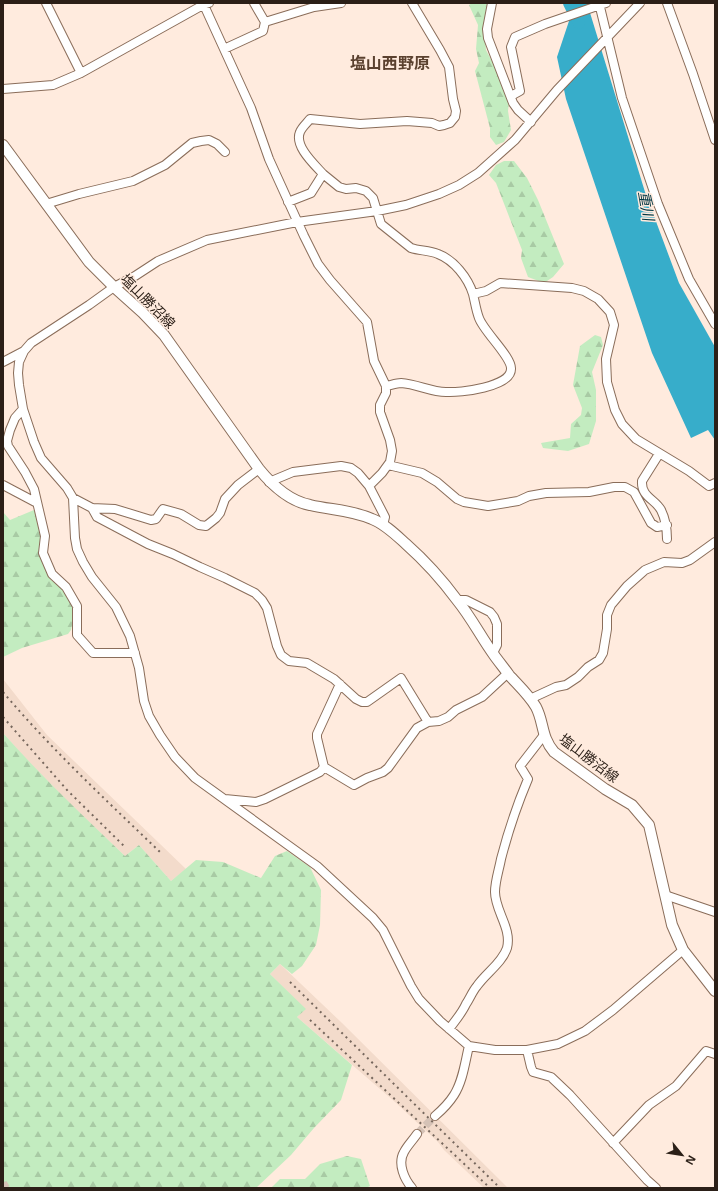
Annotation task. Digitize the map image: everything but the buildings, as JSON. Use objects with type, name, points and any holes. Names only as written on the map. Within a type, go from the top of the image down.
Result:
[{"type":"main road","name":"塩山勝沼線","points":[[3,145],[89,262],[114,287],[144,313],[164,335],[269,482],[302,503],[358,514],[383,524],[407,545],[458,600],[493,653],[530,699],[539,714],[548,745],[554,752],[605,789],[632,805],[649,825],[672,925],[683,950],[715,991]]},
{"type":"street","points":[[46,3],[81,73]]},
{"type":"street","points":[[224,49],[263,31],[265,22],[254,3]]},
{"type":"street","points":[[265,22],[314,7],[341,3]]},
{"type":"street","points":[[386,386],[400,383],[446,392],[465,391],[478,389],[505,380],[511,369],[506,357],[480,320],[469,284],[455,265],[440,254],[411,248],[381,224],[373,198],[366,191],[356,188],[346,189],[339,187],[323,174],[305,154],[298,139],[300,130],[310,119],[360,124],[407,121],[432,123],[439,126],[444,126],[450,123],[455,117],[456,111],[449,67],[412,3]]},
{"type":"street","points":[[492,3],[487,29],[488,38],[511,96],[518,110],[530,122]]},
{"type":"street","points":[[640,3],[557,90],[515,140],[478,173],[459,185],[439,194],[406,205],[297,222],[207,240],[158,261],[135,276],[114,287],[31,343],[24,352],[18,373],[23,409],[34,442],[41,458],[67,488],[73,498],[75,538],[78,550],[92,577],[116,607],[130,636],[139,668],[144,701],[149,716],[160,735],[175,757],[195,778],[317,866],[373,918],[383,930],[419,999],[449,1029],[470,1046],[495,1050],[527,1050],[558,1044],[586,1031],[683,950]]},
{"type":"street","points":[[667,3],[715,140]]},
{"type":"street","points":[[3,89],[53,85],[81,73],[205,4],[251,108],[268,159],[318,264],[367,322],[374,361],[386,386],[386,393],[380,405],[380,412],[390,440],[392,451],[390,462],[382,473],[369,486]]},
{"type":"street","points":[[511,96],[520,90],[511,47],[515,37],[545,24],[601,4],[622,98],[658,204],[689,279],[715,324]]},
{"type":"street","points":[[46,204],[78,194],[133,181],[165,164],[192,144],[201,141],[209,140],[217,144],[225,152]]},
{"type":"street","points":[[288,202],[311,193],[323,174]]},
{"type":"street","points":[[473,294],[486,291],[500,283],[572,288],[584,291],[598,299],[610,312],[614,326],[606,359],[606,382],[615,410],[622,424],[636,439],[688,470],[709,486],[715,483]]},
{"type":"street","points":[[3,362],[24,352]]},
{"type":"street","points":[[23,409],[15,418],[10,430],[7,441],[8,446],[34,489],[45,536],[43,553],[52,574],[66,587],[77,606],[77,635],[93,653],[135,653]]},
{"type":"street","points":[[659,454],[642,481],[642,487],[644,492],[661,509],[667,525],[667,539]]},
{"type":"street","points":[[388,465],[422,473],[437,482],[457,499],[464,502],[488,506],[518,500],[529,496],[589,492],[625,486],[634,492],[651,523],[657,527],[667,525]]},
{"type":"street","points":[[269,482],[293,472],[341,466],[351,468],[369,486],[385,517],[383,524]]},
{"type":"street","points":[[73,498],[92,508],[115,509],[151,520],[156,519],[163,509],[181,514],[199,525],[206,526],[220,513],[225,499],[238,485],[259,469]]},
{"type":"street","points":[[3,484],[37,503]]},
{"type":"street","points":[[92,508],[97,518],[148,544],[173,554],[255,593],[267,608],[277,646],[282,656],[289,661],[307,663],[340,684],[362,702],[367,702],[401,678],[428,722]]},
{"type":"street","points":[[530,699],[556,687],[566,685],[599,660],[603,653],[608,629],[607,615],[611,605],[627,586],[645,570],[664,562],[682,563],[690,560],[715,542]]},
{"type":"street","points":[[458,600],[466,600],[490,612],[494,617],[496,624],[497,645],[493,653]]},
{"type":"street","points":[[340,684],[317,734],[317,738],[324,767],[354,785],[357,785],[367,778],[383,772],[388,768],[417,728],[428,722],[439,721],[448,717],[456,710],[482,697],[508,673]]},
{"type":"street","points":[[449,1029],[460,1014],[470,994],[500,960],[507,947],[508,939],[506,928],[495,891],[499,869],[516,808],[528,779],[520,766],[544,735]]},
{"type":"street","points":[[224,799],[256,802],[320,772],[324,767]]},
{"type":"street","points":[[665,895],[715,912]]},
{"type":"street","points":[[435,1116],[447,1105],[455,1094],[460,1083],[470,1046]]},
{"type":"street","points":[[527,1050],[533,1072],[551,1077],[570,1095],[656,1188]]},
{"type":"street","points":[[613,1143],[649,1105],[676,1086],[706,1051],[715,1054]]},
{"type":"street","points":[[412,1188],[408,1183],[401,1166],[402,1154],[417,1134]]},
{"type":"shaded area","points":[[3,679],[47,735],[186,869],[171,881],[139,845],[125,856],[67,801],[26,759],[3,733]]},
{"type":"shaded area","points":[[280,964],[342,1023],[508,1188],[484,1188],[395,1102],[297,1017],[305,1009],[270,974]]},
{"type":"green space","points":[[472,3],[487,3],[484,26],[486,50],[496,69],[509,102],[508,111],[511,130],[504,142],[496,145],[490,137],[490,128],[475,71],[479,63],[476,49],[478,25],[469,5]]},
{"type":"green space","points":[[504,161],[514,161],[527,178],[538,200],[564,264],[553,277],[544,283],[528,277],[521,258],[522,250],[496,183],[489,175],[496,165]]},
{"type":"green space","points":[[595,335],[601,337],[603,345],[592,372],[596,390],[596,421],[589,444],[568,451],[543,448],[541,443],[570,438],[571,424],[581,415],[582,408],[573,385],[580,346]]},
{"type":"green space","points":[[34,510],[41,532],[39,553],[51,580],[64,589],[75,611],[71,630],[68,634],[22,648],[3,657],[3,512],[10,520]]},
{"type":"green space","points":[[3,733],[47,780],[125,856],[139,845],[171,881],[196,860],[223,862],[261,878],[275,856],[287,851],[310,867],[321,890],[320,925],[316,945],[302,966],[292,974],[280,964],[270,974],[306,1009],[297,1017],[352,1065],[341,1100],[291,1155],[256,1188],[3,1188]]},
{"type":"green space","points":[[347,1156],[361,1159],[370,1186],[366,1188],[271,1188],[280,1179],[305,1179],[320,1164]]},
{"type":"water","points":[[575,3],[587,3],[645,192],[679,283],[715,347],[715,440],[708,430],[691,438],[652,353],[566,99],[557,57]]},
{"type":"waterway","name":"重川","points":[[569,3],[579,23]]},
{"type":"tunnel","points":[[417,1134],[435,1116]]},
{"type":"tunnel","points":[[3,1183],[6,1188]]},
{"type":"railway","points":[[3,692],[40,734],[161,853]]},
{"type":"railway","points":[[3,717],[67,790],[126,848]]},
{"type":"railway","points":[[290,982],[500,1188]]},
{"type":"railway","points":[[310,1020],[490,1188]]},
{"type":"district","name":"塩山西野原","points":[[390,63]]}]
